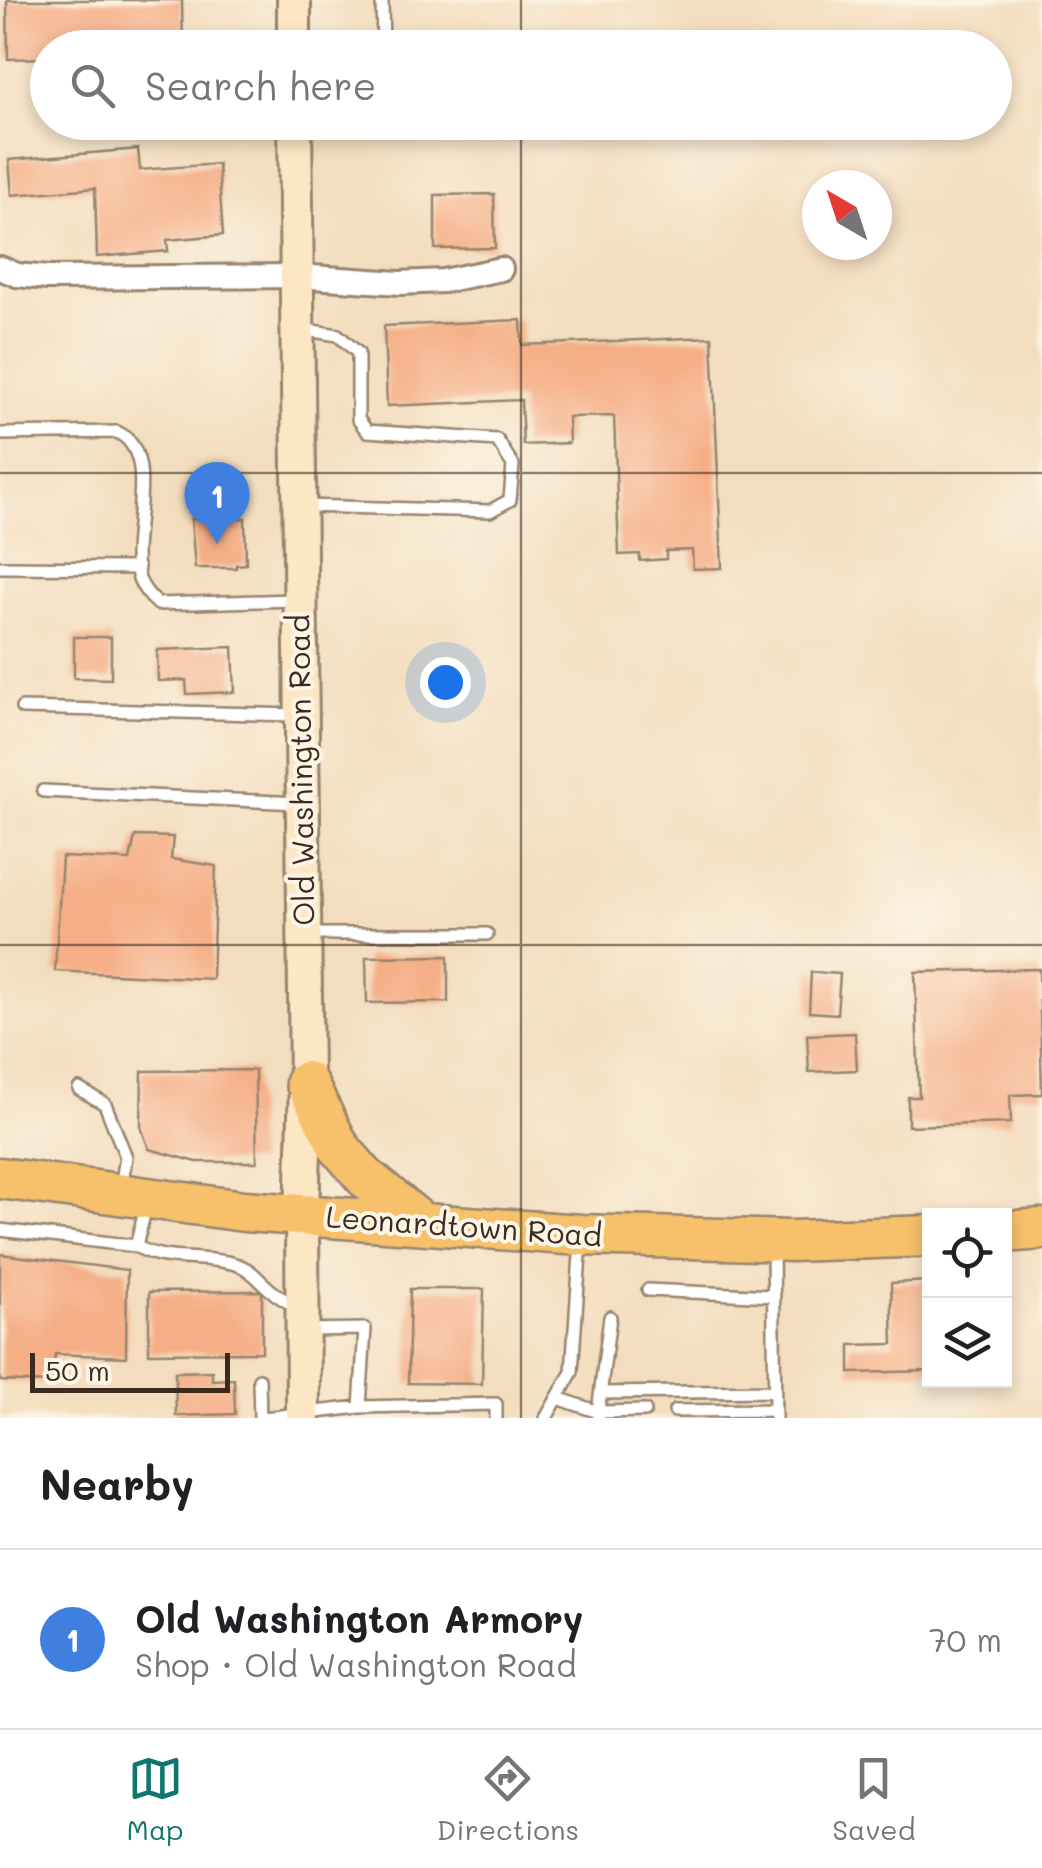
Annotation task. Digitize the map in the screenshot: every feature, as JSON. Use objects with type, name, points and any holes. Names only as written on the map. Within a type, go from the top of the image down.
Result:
[{"type":"highway","points":[[306,1082],[339,1147],[365,1177],[420,1222]]},
{"type":"highway","name":"Leonardtown Road","points":[[0,1178],[302,1216],[581,1236],[863,1241],[922,1237]]},
{"type":"highway","points":[[1012,1231],[1042,1229]]},
{"type":"main road","points":[[294,0],[294,30]]},
{"type":"main road","name":"Old Washington Road","points":[[295,140],[306,1082],[303,1415]]},
{"type":"street","points":[[0,268],[17,275],[48,278],[296,276],[400,283],[443,282],[501,269]]},
{"type":"lane","points":[[382,0],[383,30]]},
{"type":"lane","points":[[297,329],[338,335],[358,353],[358,419],[367,431],[497,440],[513,465],[510,500],[490,511],[298,506]]},
{"type":"lane","points":[[0,434],[117,432],[129,438],[138,450],[140,468],[138,576],[158,604],[300,600]]},
{"type":"lane","points":[[0,567],[138,568]]},
{"type":"lane","points":[[22,708],[302,715]]},
{"type":"lane","points":[[43,791],[303,803]]},
{"type":"lane","points":[[304,934],[486,934]]},
{"type":"lane","points":[[79,1089],[105,1104],[126,1157],[136,1246]]},
{"type":"lane","points":[[0,1230],[136,1246],[152,1257],[200,1256],[238,1264],[302,1321],[364,1329],[360,1407]]},
{"type":"lane","points":[[546,1418],[572,1372],[581,1236]]},
{"type":"lane","points":[[675,1411],[774,1414],[773,1240]]},
{"type":"lane","points":[[648,1290],[774,1296]]},
{"type":"lane","points":[[598,1415],[610,1318]]},
{"type":"lane","points":[[260,1379],[262,1418],[360,1407],[496,1404],[496,1418]]},
{"type":"lane","points":[[602,1393],[774,1391]]},
{"type":"lane","points":[[558,1398],[598,1415],[644,1411]]},
{"type":"building","points":[[7,0],[182,0],[183,30],[30,30],[30,58],[8,59]]},
{"type":"building","points":[[138,149],[140,170],[218,164],[223,235],[167,240],[168,251],[97,257],[95,188],[12,195],[9,160]]},
{"type":"building","points":[[494,194],[495,248],[435,249],[435,195]]},
{"type":"building","points":[[521,320],[522,345],[712,337],[722,568],[693,569],[692,550],[666,551],[666,559],[640,561],[640,554],[619,555],[614,416],[568,417],[569,443],[523,445],[521,400],[387,406],[384,326]]},
{"type":"building","points":[[245,518],[246,564],[236,568],[195,568],[191,519]]},
{"type":"building","points":[[74,637],[111,637],[111,679],[74,678]]},
{"type":"building","points":[[233,647],[235,692],[187,694],[186,680],[158,681],[157,650]]},
{"type":"building","points":[[135,836],[173,837],[171,859],[216,866],[212,979],[55,971],[62,857],[130,860]]},
{"type":"building","points":[[448,956],[448,1002],[367,1003],[366,957]]},
{"type":"building","points":[[1039,969],[1042,1094],[1010,1095],[1011,1123],[908,1126],[908,1097],[919,1097],[915,972]]},
{"type":"building","points":[[811,972],[840,974],[837,1014],[809,1012]]},
{"type":"building","points":[[855,1033],[857,1070],[809,1072],[807,1035]]},
{"type":"building","points":[[255,1070],[257,1162],[197,1162],[149,1149],[141,1127],[142,1071]]},
{"type":"building","points":[[0,1254],[127,1270],[126,1357],[55,1354],[52,1383],[0,1381]]},
{"type":"building","points":[[922,1281],[922,1371],[850,1373],[850,1345],[893,1344],[891,1283]]},
{"type":"building","points":[[410,1289],[484,1289],[482,1384],[408,1383]]},
{"type":"building","points":[[262,1291],[262,1352],[149,1353],[149,1292]]},
{"type":"building","points":[[212,1371],[212,1380],[234,1379],[235,1414],[176,1416],[175,1372]]},
{"type":"place","name":"Old Washington Armory","points":[[217,544]]}]
